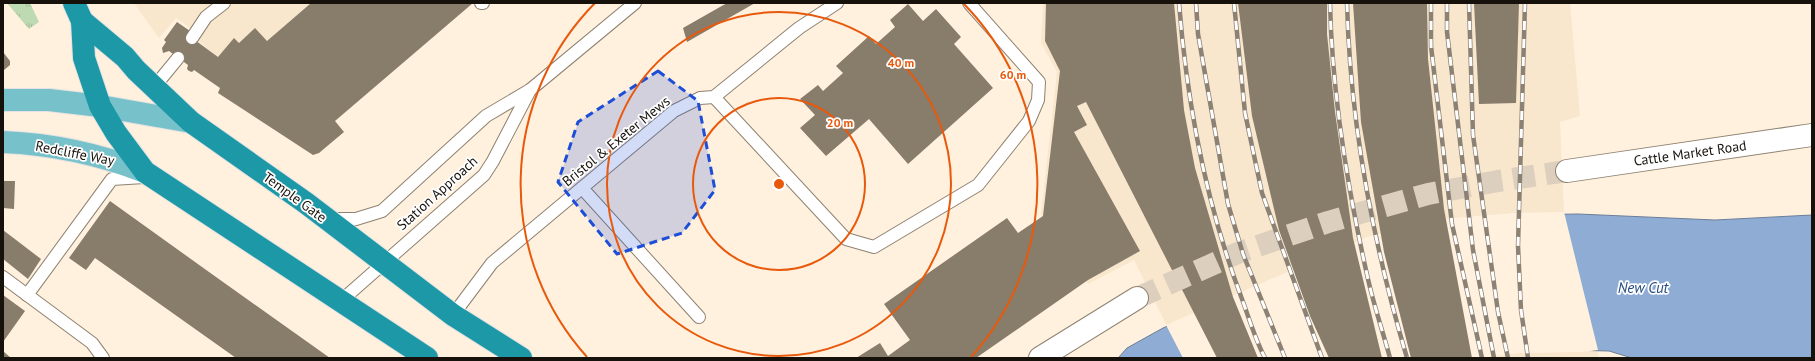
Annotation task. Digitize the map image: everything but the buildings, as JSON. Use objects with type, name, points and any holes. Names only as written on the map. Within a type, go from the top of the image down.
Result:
[{"type":"highway","name":"Temple Gate","points":[[78,12],[191,122],[327,219],[453,315],[520,358]]},
{"type":"highway","name":"Temple Gate","points":[[78,12],[84,58],[100,106],[116,132],[150,174]]},
{"type":"highway","points":[[150,174],[428,358]]},
{"type":"main road","points":[[3,100],[49,100],[100,106],[191,122]]},
{"type":"main road","name":"Redcliffe Way","points":[[3,142],[23,143],[89,153],[150,174]]},
{"type":"street","name":"Cattle Market Road","points":[[1567,171],[1812,134]]},
{"type":"street","points":[[1040,358],[1137,298]]},
{"type":"lane","points":[[192,38],[206,17],[224,3]]},
{"type":"lane","name":"Station Approach","points":[[327,219],[356,219],[382,211],[486,116],[530,90],[635,3]]},
{"type":"lane","name":"Bristol & Exeter Mews","points":[[453,315],[492,263],[674,111],[700,98],[714,97],[799,28],[837,3]]},
{"type":"lane","points":[[714,97],[846,239],[874,247],[978,185],[1029,120],[1038,100],[1039,82],[969,3]]},
{"type":"lane","points":[[155,86],[178,58]]},
{"type":"lane","name":"Station Approach","points":[[342,300],[484,174],[530,90]]},
{"type":"lane","points":[[26,295],[112,179],[150,174]]},
{"type":"lane","points":[[582,188],[699,317]]},
{"type":"lane","points":[[3,277],[92,343],[103,358]]},
{"type":"highlighted area","points":[[658,71],[698,101],[715,190],[682,233],[617,254],[558,182],[578,122]]},
{"type":"shaded area","points":[[134,3],[310,3],[267,41],[255,28],[239,43],[234,39],[218,57],[190,34],[193,30],[176,18],[159,38]]},
{"type":"shaded area","points":[[1043,3],[1570,3],[1580,116],[1560,122],[1564,214],[1599,358],[1183,358],[1134,260],[1088,284],[1041,214],[1057,72],[1041,43]]},
{"type":"green space","points":[[7,3],[30,3],[39,22],[29,29]]},
{"type":"water","name":"New Cut","points":[[1578,214],[1715,220],[1812,215],[1812,358],[1632,358],[1609,351],[1566,350],[1520,351],[1463,358],[1118,358],[1127,348],[1163,328],[1368,239],[1514,215]]},
{"type":"pier","points":[[1564,212],[1598,350],[1583,352],[1520,353],[1475,358],[1183,358],[1166,325],[1367,237],[1403,227],[1453,218],[1514,213]]},
{"type":"tunnel","points":[[1137,298],[1240,252],[1328,222],[1428,194],[1498,181],[1567,171]]},
{"type":"railway","points":[[1179,3],[1187,78],[1208,190],[1229,263],[1255,336],[1265,358]]},
{"type":"railway","points":[[1196,3],[1198,34],[1228,204],[1243,254],[1285,358]]},
{"type":"railway","points":[[1234,3],[1245,113],[1262,193],[1322,358]]},
{"type":"railway","points":[[1330,3],[1334,72],[1342,142],[1368,279],[1390,358]]},
{"type":"railway","points":[[1347,3],[1353,93],[1365,182],[1384,271],[1407,358]]},
{"type":"railway","points":[[1431,3],[1431,46],[1452,224],[1482,358]]},
{"type":"railway","points":[[1447,3],[1447,32],[1473,250],[1494,358]]},
{"type":"railway","points":[[1469,3],[1473,135],[1498,312],[1508,358]]},
{"type":"railway","points":[[1525,3],[1518,246],[1521,310],[1528,358]]}]
